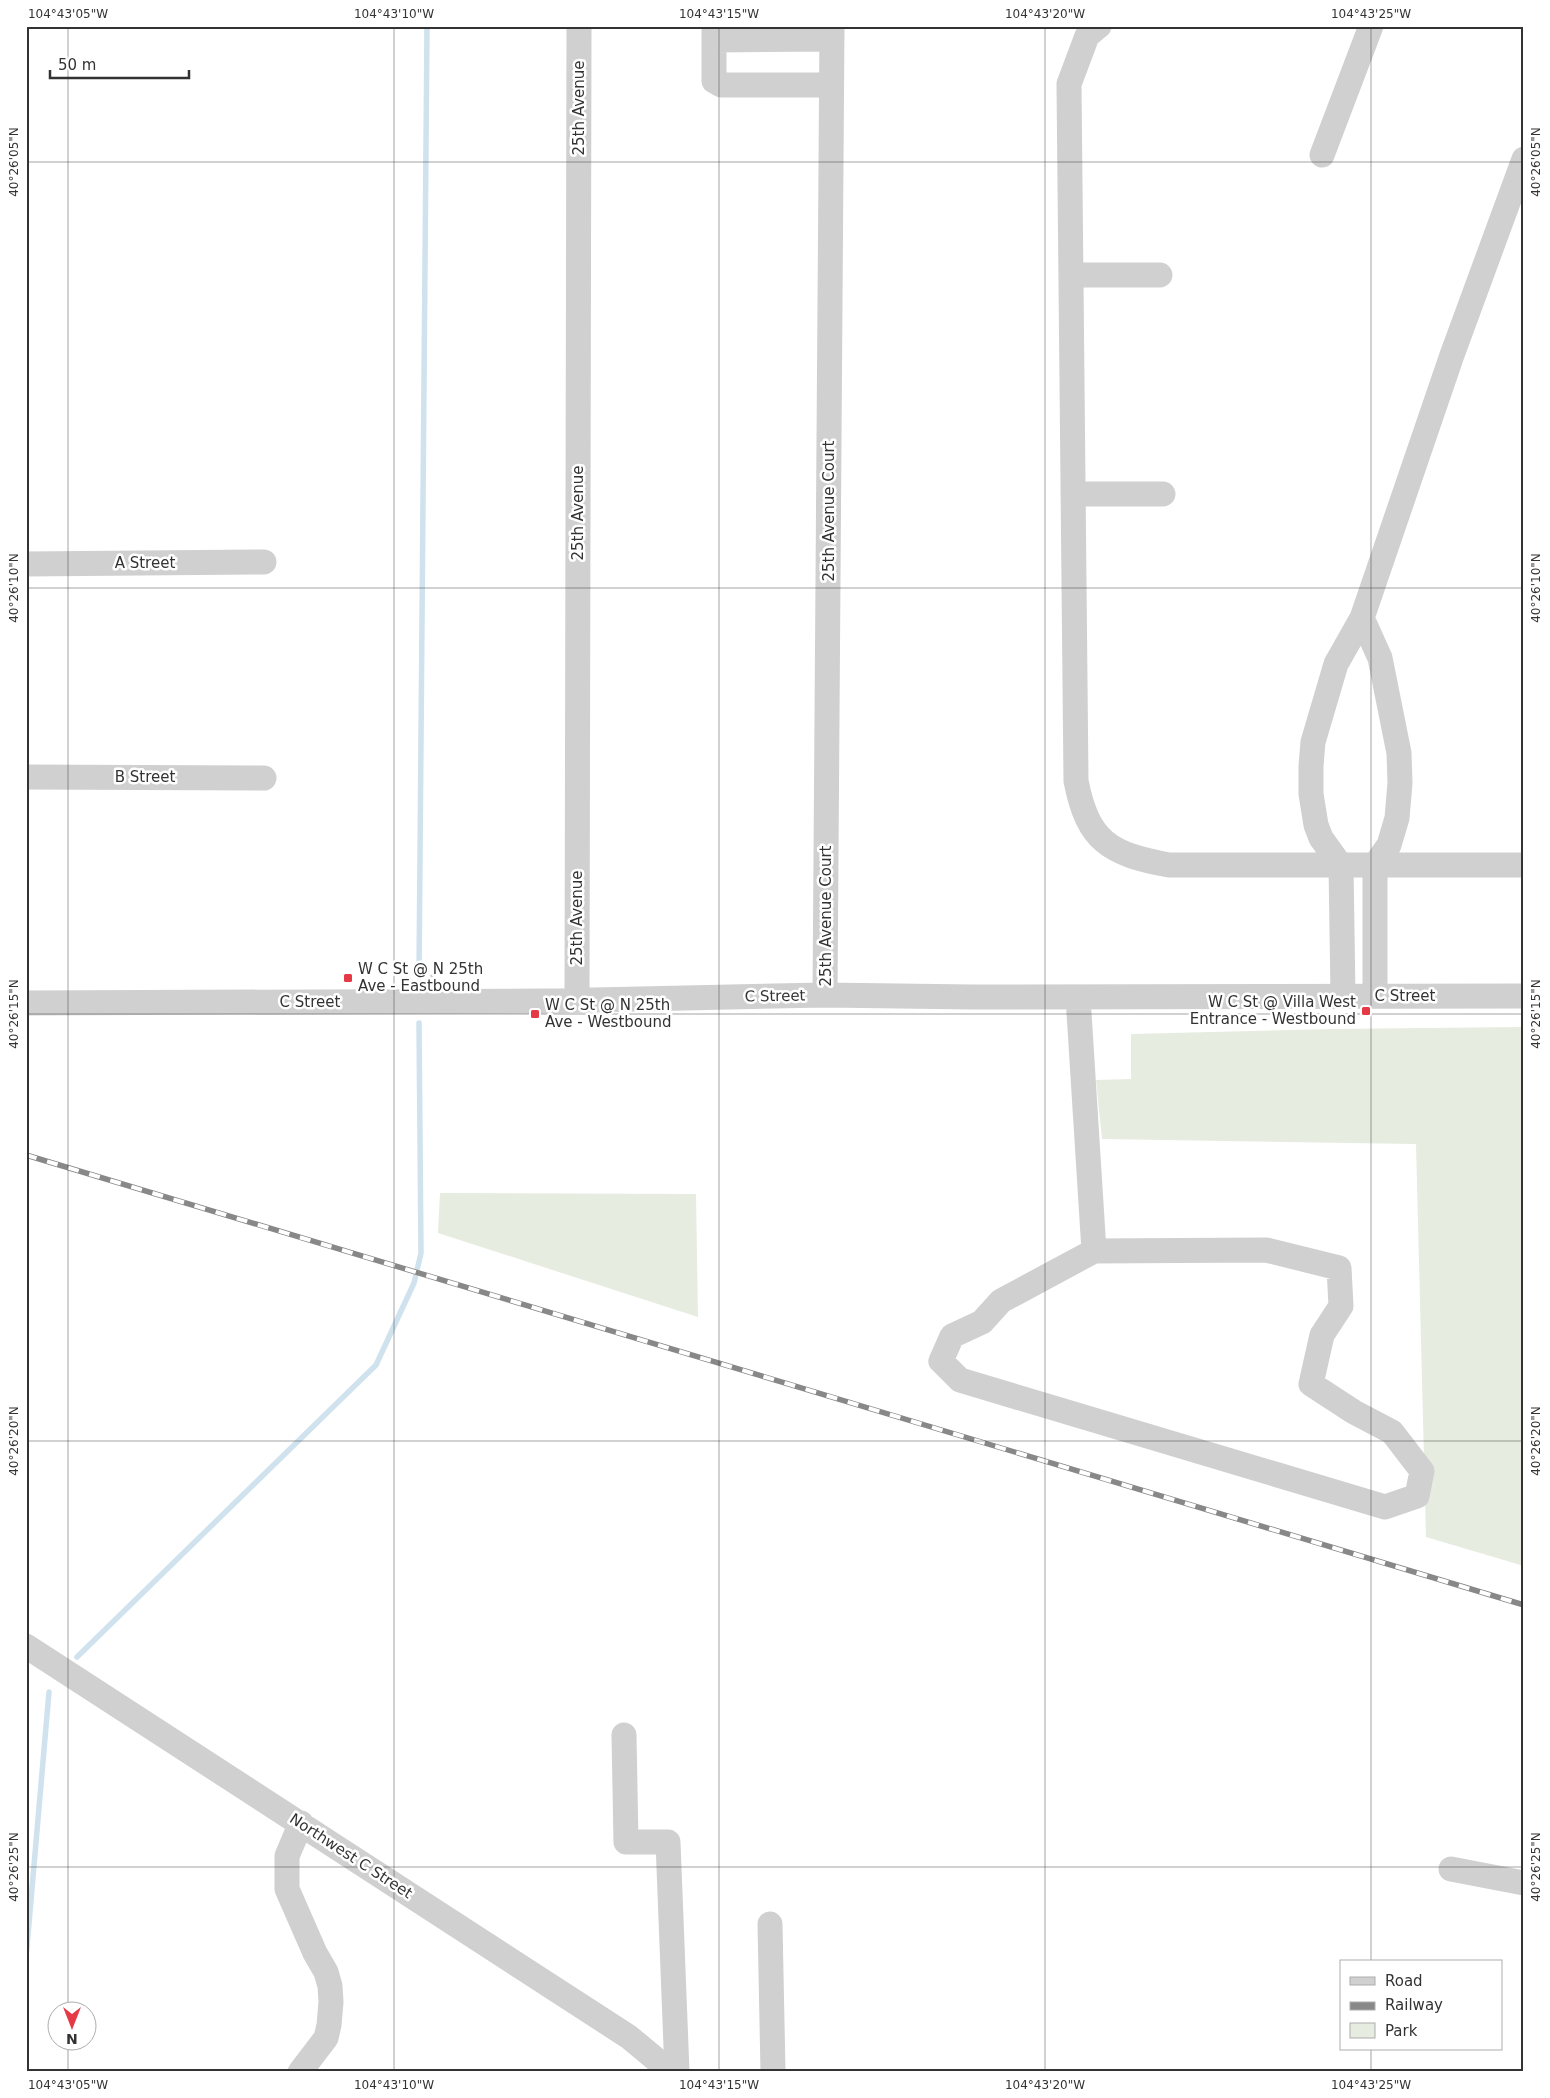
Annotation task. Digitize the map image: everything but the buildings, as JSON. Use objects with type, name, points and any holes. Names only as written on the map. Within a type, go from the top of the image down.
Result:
[{"type":"street","name":"25th Avenue","points":[[577,1000],[578,26]]},
{"type":"street","points":[[1099,26],[1087,36],[1069,84],[1076,781],[1081,807],[1092,828],[1116,849],[1141,860],[1169,865],[1524,865]]},
{"type":"street","points":[[1322,155],[1371,26]]},
{"type":"street","points":[[831,85],[721,85],[714,81],[714,33],[832,33]]},
{"type":"street","name":"25th Avenue Court","points":[[825,995],[832,33]]},
{"type":"street","points":[[1344,996],[1341,866],[1321,838],[1316,826],[1311,794],[1313,742],[1332,673],[1342,650],[1362,618],[1452,355],[1524,159]]},
{"type":"street","points":[[1071,275],[1160,275]]},
{"type":"street","points":[[1073,494],[1163,494]]},
{"type":"street","name":"A Street","points":[[26,564],[264,562]]},
{"type":"street","points":[[1362,618],[1380,658],[1399,753],[1400,783],[1397,818],[1389,845],[1375,865],[1375,996]]},
{"type":"street","name":"B Street","points":[[26,777],[264,778]]},
{"type":"street","name":"C Street","points":[[26,1003],[577,1000],[825,995],[1078,997],[1524,996]]},
{"type":"street","points":[[1078,997],[1094,1251]]},
{"type":"street","points":[[1266,1250],[1339,1268],[1341,1306],[1322,1335],[1311,1384],[1354,1412],[1392,1432],[1422,1471],[1417,1496],[1385,1507],[1296,1482],[960,1380],[941,1361],[952,1336],[982,1322],[1002,1301],[1094,1251],[1266,1250]]},
{"type":"street","name":"Northwest C Street","points":[[26,1646],[629,2037],[670,2072]]},
{"type":"street","points":[[624,1735],[626,1842],[668,1842],[677,2072]]},
{"type":"street","points":[[300,2072],[326,2038],[331,2002],[330,1986],[326,1972],[315,1953],[287,1889],[287,1856],[301,1823]]},
{"type":"street","points":[[1451,1870],[1524,1884]]},
{"type":"street","points":[[770,1924],[773,2072]]},
{"type":"path","points":[[426,984],[438,968]]},
{"type":"green space","points":[[1524,1027],[1524,1566],[1426,1537],[1416,1144],[1102,1139],[1096,1080],[1131,1079],[1131,1034]]},
{"type":"green space","points":[[440,1193],[696,1194],[698,1317],[438,1233]]},
{"type":"waterway","points":[[419,977],[427,26]]},
{"type":"waterway","points":[[77,1657],[376,1365],[414,1283],[421,1253],[419,1023]]},
{"type":"waterway","points":[[26,1958],[49,1692]]},
{"type":"railway","points":[[26,1155],[1524,1605]]},
{"type":"place","name":"W C St @ N 25th Ave - Eastbound","points":[[348,978]]},
{"type":"place","name":"W C St @ Villa West Entrance - Westbound","points":[[1366,1011]]},
{"type":"place","name":"W C St @ N 25th Ave - Westbound","points":[[535,1014]]}]
